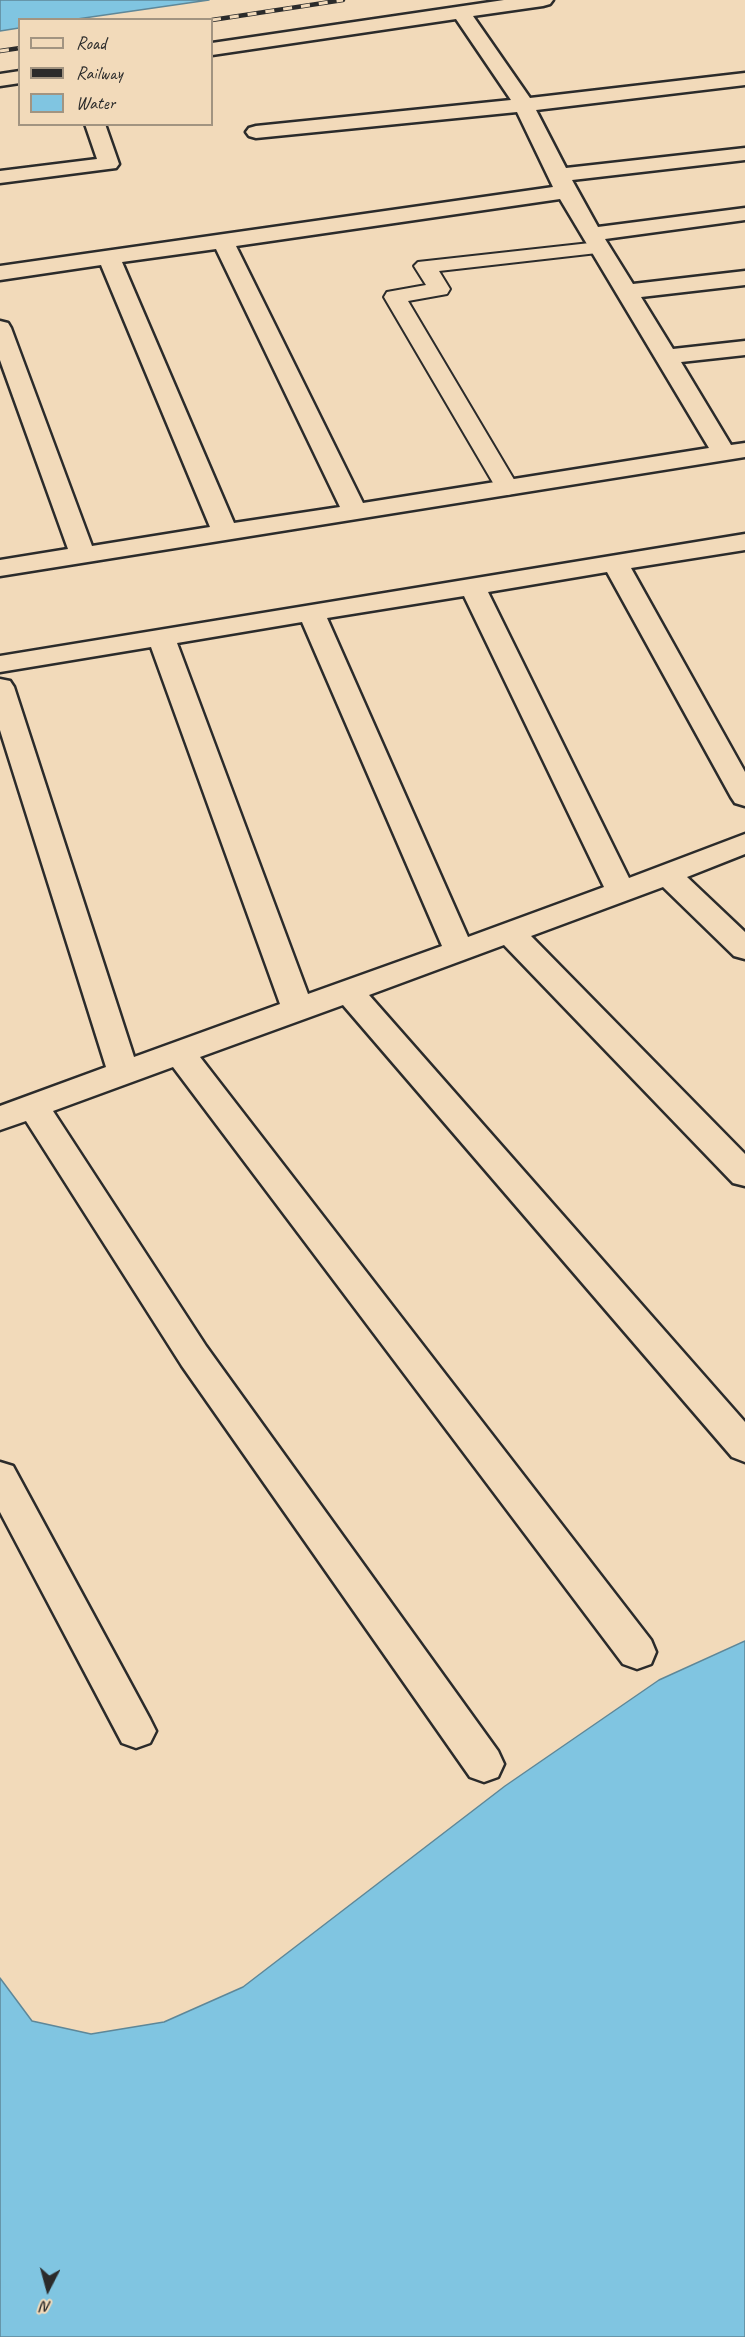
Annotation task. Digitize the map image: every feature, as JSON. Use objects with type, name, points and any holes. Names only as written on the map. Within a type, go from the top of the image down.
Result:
[{"type":"street","points":[[213,49],[543,0]]},
{"type":"street","points":[[0,568],[734,452],[666,357],[562,183],[524,105],[461,12]]},
{"type":"street","points":[[0,80],[18,77]]},
{"type":"street","points":[[256,132],[524,105],[745,79]]},
{"type":"street","points":[[0,177],[109,164],[96,126]]},
{"type":"street","points":[[0,273],[223,241],[745,154]]},
{"type":"street","points":[[595,241],[745,214]]},
{"type":"street","points":[[223,241],[355,512]]},
{"type":"street","points":[[109,257],[225,532]]},
{"type":"street","points":[[626,292],[745,278]]},
{"type":"street","points":[[0,328],[84,555]]},
{"type":"street","points":[[666,357],[745,348]]},
{"type":"street","points":[[0,664],[745,542]]},
{"type":"street","points":[[615,563],[745,797]]},
{"type":"street","points":[[473,587],[621,892]]},
{"type":"street","points":[[311,613],[459,951]]},
{"type":"street","points":[[161,638],[298,1010]]},
{"type":"street","points":[[0,687],[124,1074]]},
{"type":"street","points":[[0,1118],[510,933],[745,843]]},
{"type":"street","points":[[667,874],[745,949]]},
{"type":"street","points":[[510,933],[745,1174]]},
{"type":"street","points":[[349,992],[745,1447]]},
{"type":"street","points":[[180,1053],[637,1652]]},
{"type":"street","points":[[33,1105],[194,1356],[484,1764]]},
{"type":"street","points":[[0,1477],[136,1731]]},
{"type":"lane","points":[[507,488],[395,297],[439,289],[425,266],[595,241]]},
{"type":"water","points":[[0,0],[209,0],[84,18],[18,18],[18,28],[0,31]]},
{"type":"water","points":[[745,1641],[745,2337],[0,2337],[0,1978],[32,2021],[91,2034],[164,2022],[243,1987],[505,1786],[659,1680]]},
{"type":"railway","points":[[213,20],[343,0]]},
{"type":"railway","points":[[0,51],[18,48]]}]
